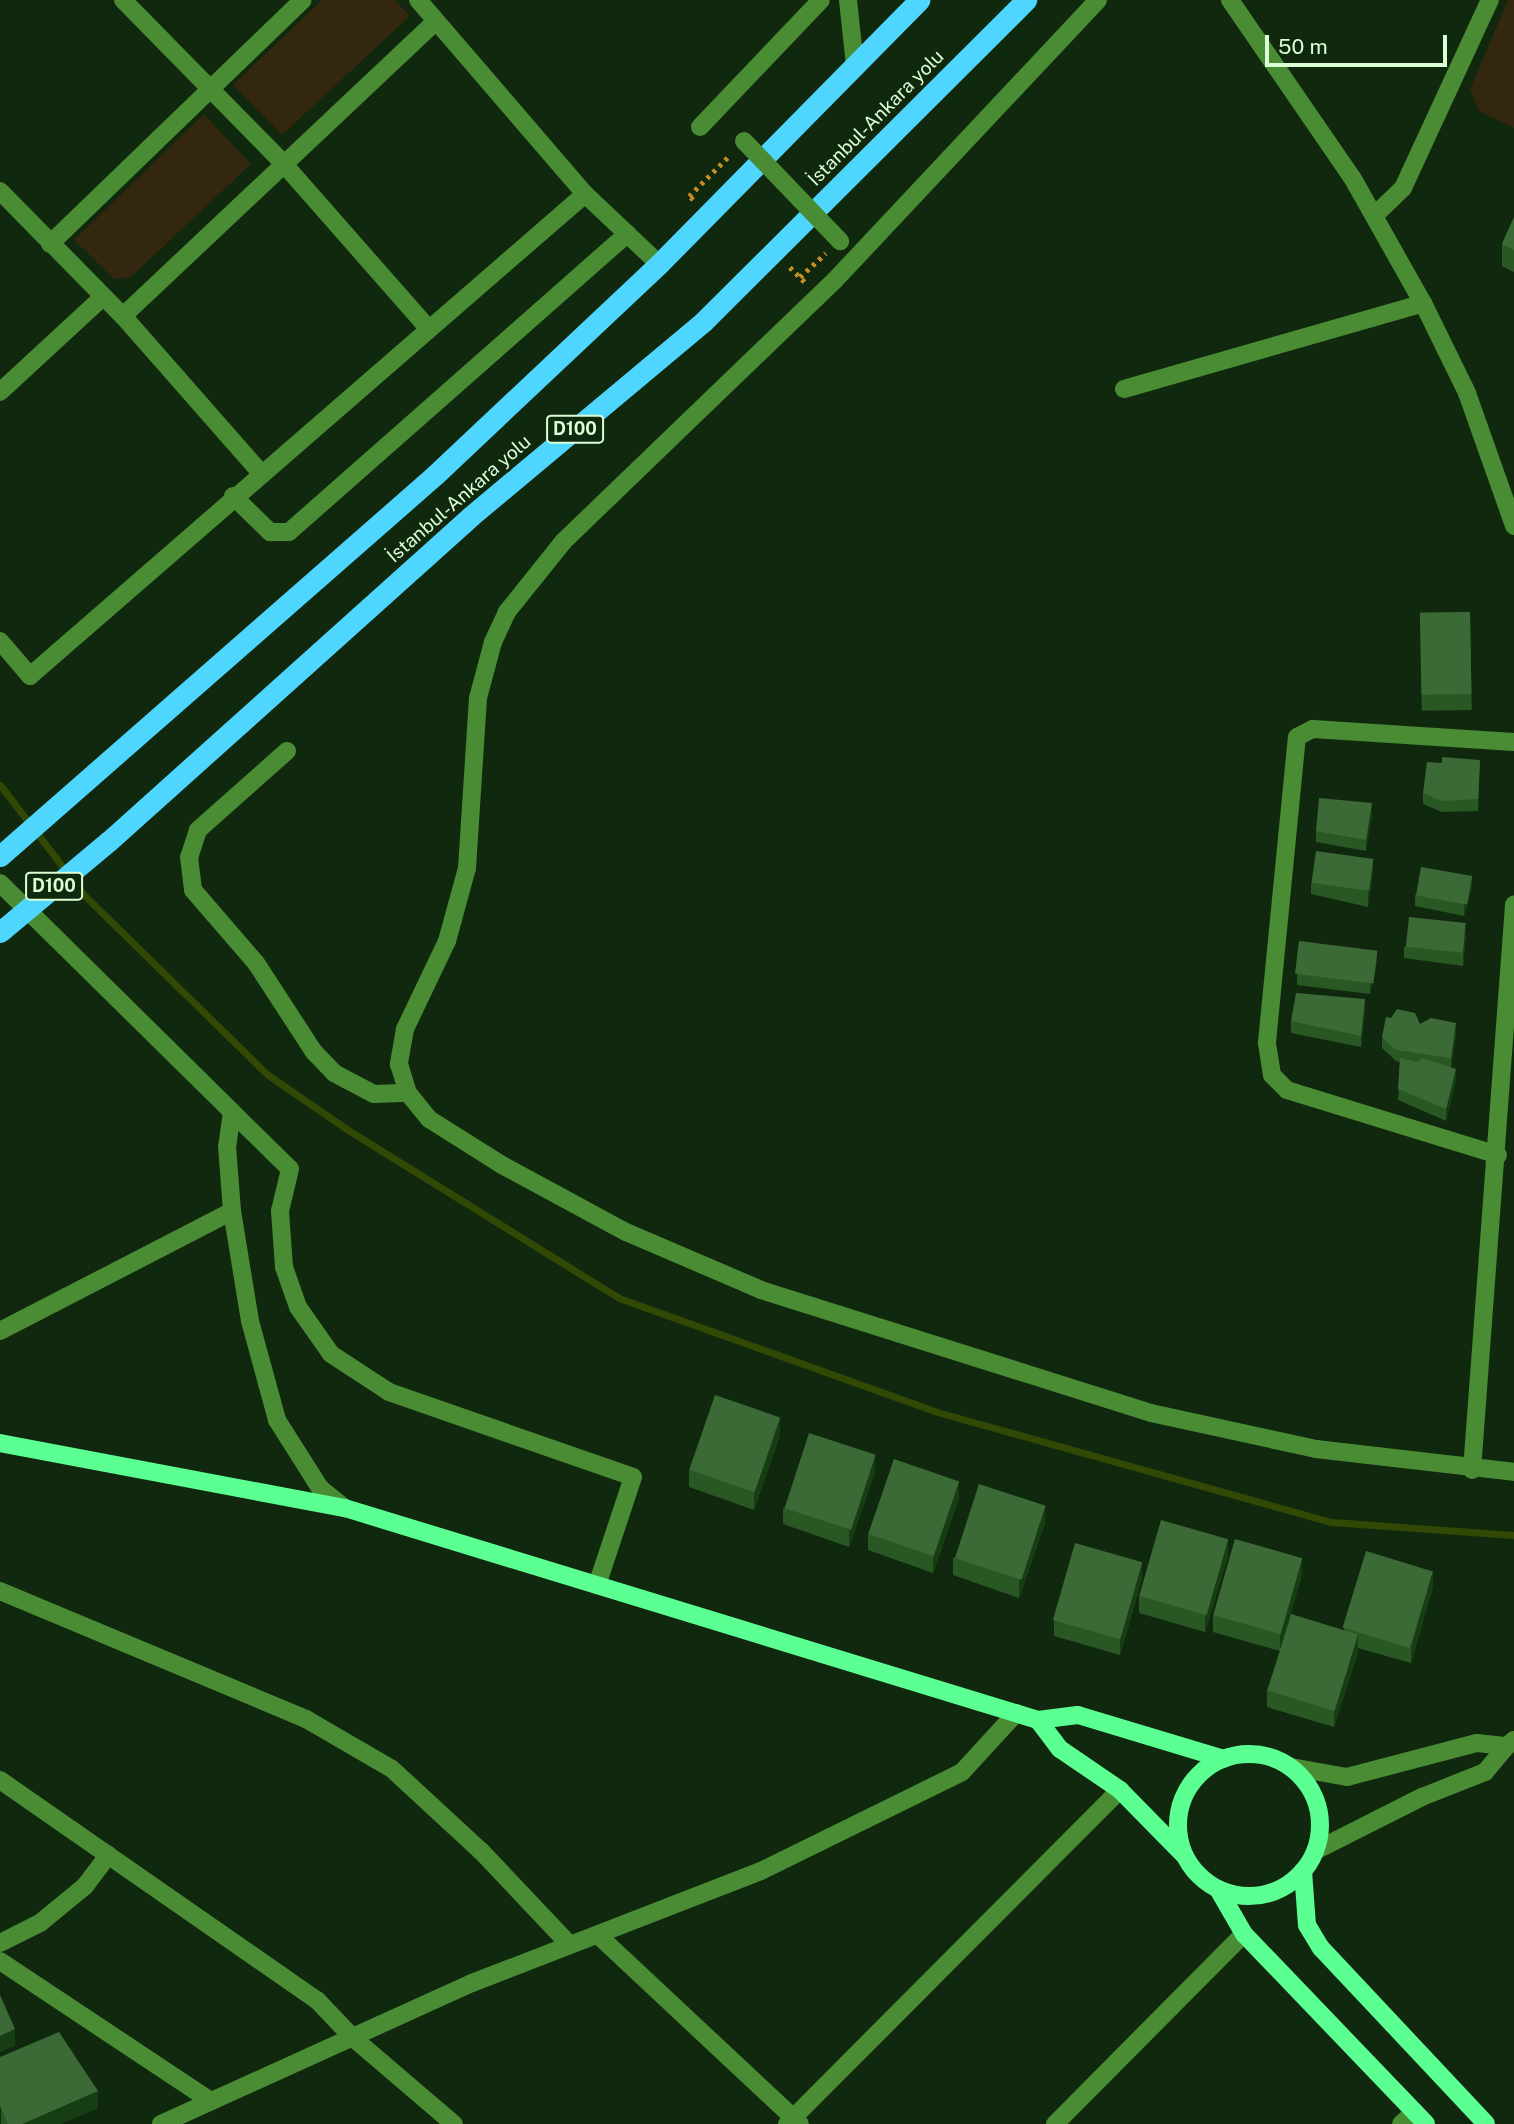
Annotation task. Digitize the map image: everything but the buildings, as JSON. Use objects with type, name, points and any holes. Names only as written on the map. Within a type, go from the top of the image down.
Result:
[{"type":"highway","name":"İstanbul-Ankara yolu","points":[[0,856],[435,475],[659,264],[919,0]]},
{"type":"highway","name":"İstanbul-Ankara yolu","points":[[0,932],[109,841],[471,516],[704,321],[1026,0]]},
{"type":"main road","points":[[0,1443],[345,1508],[1038,1720],[1078,1715],[1224,1759]]},
{"type":"main road","points":[[1038,1720],[1060,1749],[1120,1790],[1185,1857],[1199,1876],[1218,1889],[1240,1896],[1263,1895],[1285,1886],[1303,1871],[1315,1851],[1321,1829],[1318,1806],[1308,1784],[1291,1767],[1270,1757],[1247,1754],[1224,1759],[1203,1770],[1188,1788],[1179,1811],[1178,1834],[1185,1857]]},
{"type":"main road","points":[[1303,1871],[1307,1925],[1321,1948],[1486,2124]]},
{"type":"main road","points":[[1218,1889],[1244,1934],[1420,2118]]},
{"type":"street","points":[[123,0],[283,163],[428,328]]},
{"type":"street","points":[[50,244],[303,0]]},
{"type":"street","points":[[418,0],[585,194],[659,264]]},
{"type":"street","points":[[700,127],[821,0]]},
{"type":"street","points":[[848,0],[855,65]]},
{"type":"street","points":[[1098,0],[947,165],[818,297],[563,542],[507,612],[493,642],[478,698],[467,868],[447,941],[405,1029],[399,1064],[408,1093],[429,1119],[502,1165],[626,1232],[761,1290],[1152,1413],[1316,1449],[1472,1470],[1514,1472]]},
{"type":"street","points":[[1230,0],[1374,216],[1423,303],[1466,393],[1514,526]]},
{"type":"street","points":[[1374,216],[1403,188],[1490,0]]},
{"type":"street","points":[[123,316],[436,20]]},
{"type":"street","points":[[744,141],[840,241]]},
{"type":"street","points":[[0,191],[102,298],[123,316],[260,472]]},
{"type":"street","points":[[0,641],[30,676],[260,472],[585,194]]},
{"type":"street","points":[[233,496],[270,533],[289,532],[628,234]]},
{"type":"street","points":[[0,392],[102,298]]},
{"type":"street","points":[[1124,389],[1423,303]]},
{"type":"street","points":[[1498,1154],[1287,1090],[1272,1075],[1267,1042],[1297,737],[1313,729],[1514,742]]},
{"type":"street","points":[[287,751],[198,830],[189,857],[193,890],[256,963],[314,1052],[334,1073],[373,1094],[408,1093]]},
{"type":"street","points":[[0,883],[290,1169],[280,1211],[284,1267],[298,1307],[331,1354],[367,1382],[389,1392],[633,1477],[597,1585]]},
{"type":"street","points":[[1472,1470],[1498,1154],[1507,1095],[1514,905]]},
{"type":"street","points":[[232,1112],[227,1146],[232,1211],[250,1321],[277,1420],[320,1489],[345,1508]]},
{"type":"street","points":[[0,1331],[232,1211]]},
{"type":"street","points":[[0,1591],[306,1719],[392,1769],[481,1851],[570,1945]]},
{"type":"street","points":[[161,2124],[352,2037],[570,1945],[761,1871],[939,1784],[980,1756],[1016,1713]]},
{"type":"street","points":[[1291,1767],[1347,1777],[1478,1744],[1510,1743]]},
{"type":"street","points":[[1315,1851],[1422,1797],[1485,1772],[1510,1743]]},
{"type":"street","points":[[0,1780],[317,2000],[352,2037],[454,2124]]},
{"type":"street","points":[[599,1936],[794,2122],[1120,1790]]},
{"type":"street","points":[[0,1943],[40,1923],[85,1886],[108,1855]]},
{"type":"street","points":[[1055,2124],[1244,1934]]},
{"type":"street","points":[[0,1961],[211,2101]]},
{"type":"street","points":[[1401,2124],[1420,2118]]},
{"type":"path","points":[[705,181],[744,141]]},
{"type":"path","points":[[800,277],[840,241]]},
{"type":"path","points":[[775,251],[818,297]]},
{"type":"shaded area","points":[[322,0],[395,0],[410,16],[282,135],[233,85]]},
{"type":"shaded area","points":[[1508,0],[1514,0],[1514,128],[1479,111],[1470,89]]},
{"type":"shaded area","points":[[204,114],[251,164],[131,277],[114,279],[74,240]]},
{"type":"waterway","points":[[0,785],[85,896],[268,1075],[348,1130],[619,1298],[937,1412],[1332,1522],[1514,1535]]}]
